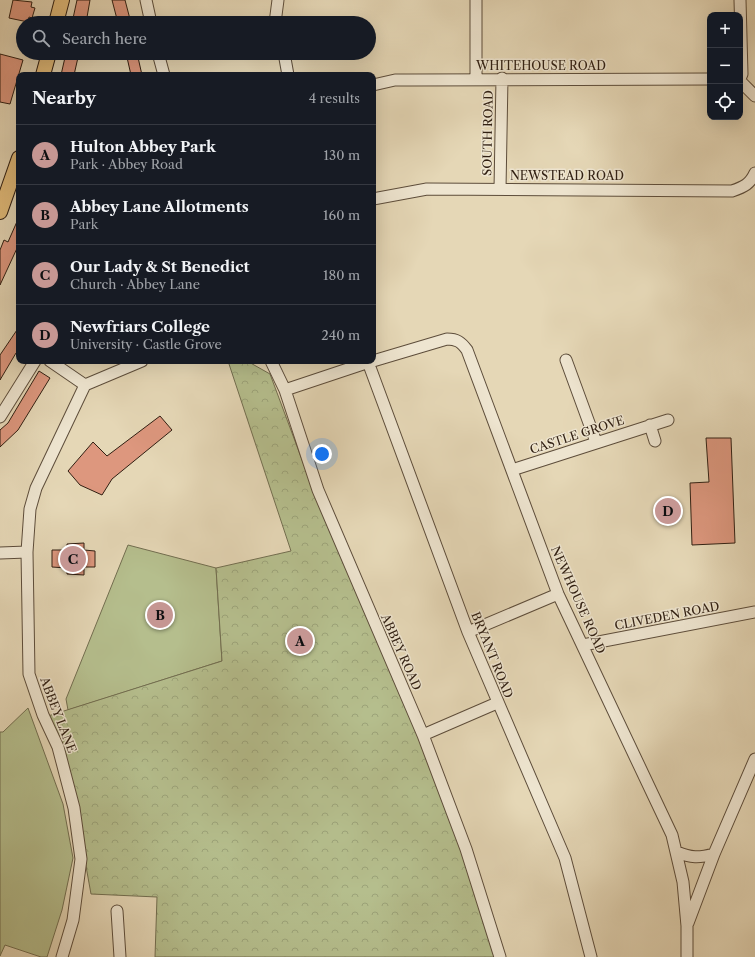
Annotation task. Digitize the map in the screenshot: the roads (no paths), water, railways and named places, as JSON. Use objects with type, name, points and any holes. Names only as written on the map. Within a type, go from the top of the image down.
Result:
[{"type":"main road","points":[[58,16],[62,0]]},
{"type":"main road","points":[[44,72],[47,60]]},
{"type":"main road","points":[[0,212],[16,167]]},
{"type":"street","points":[[146,0],[149,16]]},
{"type":"street","points":[[276,16],[278,0]]},
{"type":"street","points":[[476,0],[476,78]]},
{"type":"street","points":[[740,0],[741,48]]},
{"type":"street","points":[[160,60],[163,72]]},
{"type":"street","points":[[285,60],[287,72]]},
{"type":"street","name":"WHITEHOUSE ROAD","points":[[376,84],[396,80],[476,78],[707,79]]},
{"type":"street","name":"SOUTH ROAD","points":[[500,189],[502,78]]},
{"type":"street","points":[[743,83],[755,96]]},
{"type":"street","name":"NEWSTEAD ROAD","points":[[376,198],[427,189],[732,191],[742,188],[750,183],[755,173]]},
{"type":"street","name":"NEWHOUSE ROAD","points":[[376,360],[447,339],[455,339],[462,343],[467,350],[558,594],[668,828],[677,852],[683,882],[687,926],[687,957]]},
{"type":"street","points":[[566,360],[596,442]]},
{"type":"street","points":[[0,417],[33,364]]},
{"type":"street","points":[[54,364],[85,385],[135,364]]},
{"type":"street","name":"ABBEY ROAD","points":[[272,364],[285,390],[318,490],[423,735],[466,849],[500,957]]},
{"type":"street","name":"NEWHOUSE ROAD","points":[[285,390],[362,364]]},
{"type":"street","name":"BRYANT ROAD","points":[[372,364],[468,632],[497,703],[565,858],[591,957]]},
{"type":"street","name":"ABBEY LANE","points":[[62,957],[73,920],[81,859],[74,808],[58,747],[43,715],[29,674],[27,552],[30,509],[36,488],[85,385]]},
{"type":"street","name":"CASTLE GROVE","points":[[512,470],[668,420]]},
{"type":"street","points":[[650,425],[655,441]]},
{"type":"street","points":[[0,553],[27,552]]},
{"type":"street","points":[[468,632],[558,594]]},
{"type":"street","name":"CLIVEDEN ROAD","points":[[583,645],[755,612]]},
{"type":"street","points":[[423,735],[497,703]]},
{"type":"street","points":[[687,926],[714,854],[755,759]]},
{"type":"street","points":[[677,852],[690,857],[701,858],[714,854]]},
{"type":"street","points":[[117,911],[120,957]]},
{"type":"place","name":"Newfriars College","points":[[668,511]]},
{"type":"place","name":"Our Lady & St Benedict","points":[[73,559]]},
{"type":"place","name":"Abbey Lane Allotments","points":[[160,615]]},
{"type":"place","name":"Hulton Abbey Park","points":[[300,641]]}]
